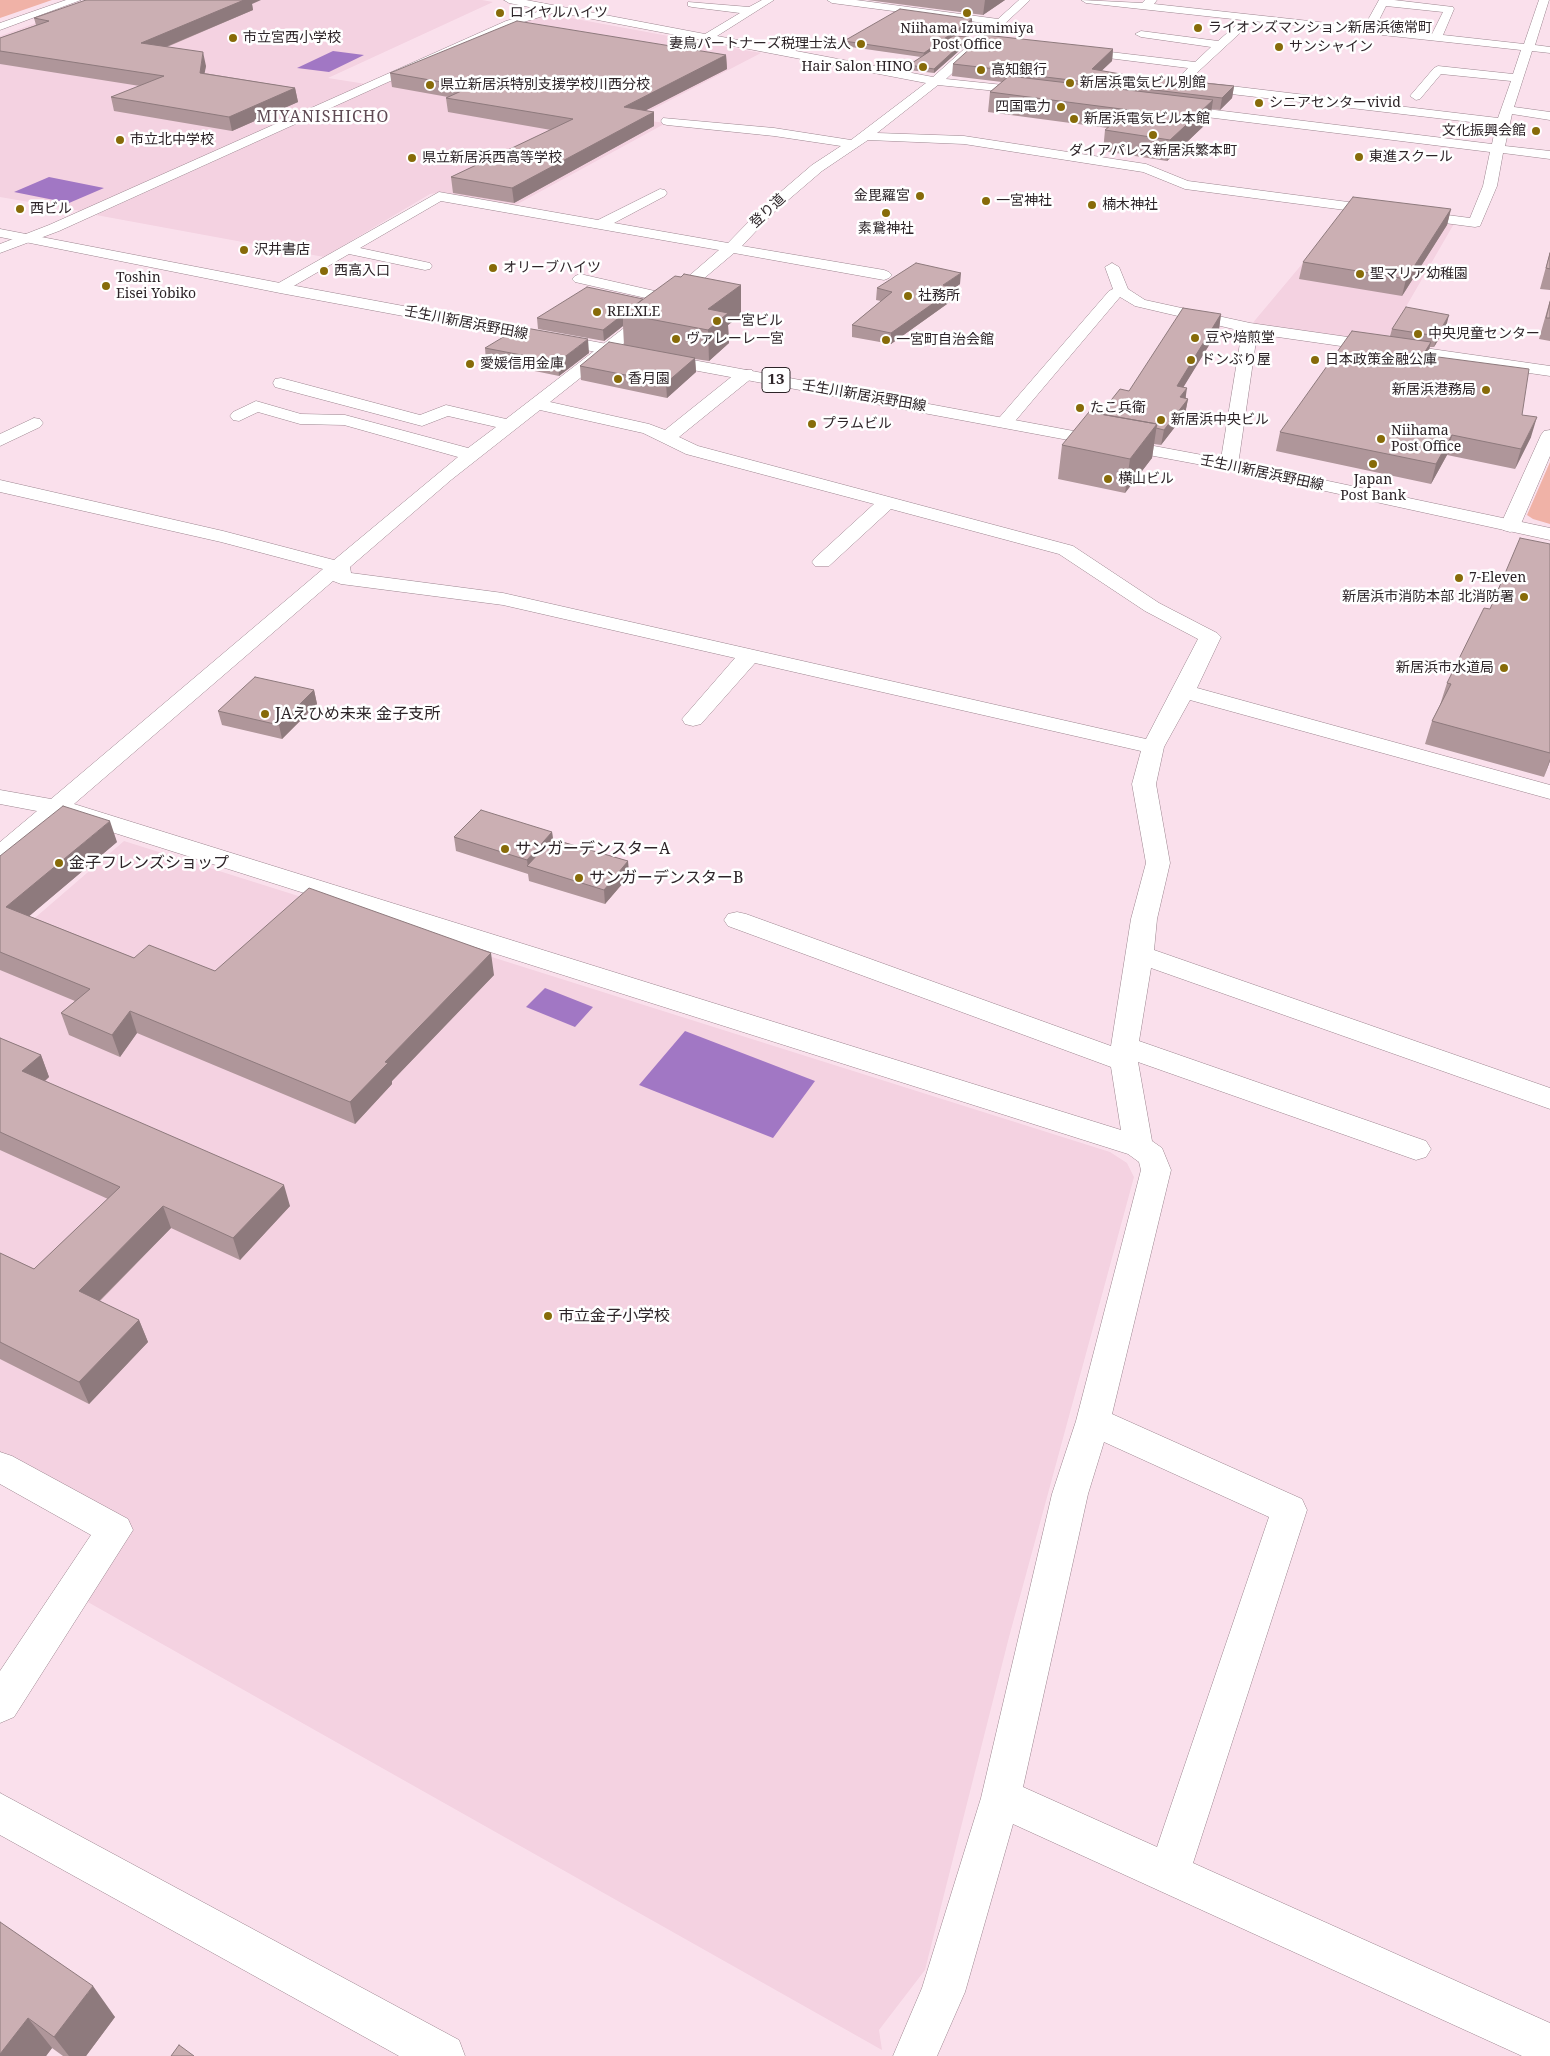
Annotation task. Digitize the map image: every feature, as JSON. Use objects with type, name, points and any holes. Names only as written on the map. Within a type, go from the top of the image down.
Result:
[{"type":"street","points":[[0,27],[76,0]]},
{"type":"street","points":[[509,0],[936,81],[1043,94]]},
{"type":"street","points":[[0,249],[54,228],[510,23],[557,9],[574,0]]},
{"type":"street","points":[[708,37],[769,0]]},
{"type":"street","points":[[832,0],[1000,22]]},
{"type":"street","name":"登り道","points":[[0,855],[472,455],[671,299],[730,249],[768,210],[817,168],[859,140],[936,81],[1025,0]]},
{"type":"street","points":[[1086,0],[1148,3],[1174,10],[1550,50]]},
{"type":"street","points":[[667,121],[859,140],[964,140],[1146,168],[1185,185],[1475,223],[1490,186],[1506,116],[1544,0]]},
{"type":"street","points":[[1368,30],[1383,2],[1449,8],[1436,38]]},
{"type":"street","points":[[692,4],[752,11]]},
{"type":"street","points":[[997,6],[1015,8]]},
{"type":"street","points":[[1112,55],[1174,10]]},
{"type":"street","points":[[1250,18],[1174,84],[1506,116],[1550,116]]},
{"type":"street","points":[[1134,39],[1220,45]]},
{"type":"street","points":[[981,40],[1000,42]]},
{"type":"street","points":[[1066,50],[1197,66]]},
{"type":"street","points":[[1416,96],[1438,70],[1518,78]]},
{"type":"street","points":[[1289,96],[1300,83]]},
{"type":"street","points":[[1160,108],[1550,155]]},
{"type":"street","points":[[752,144],[774,132]]},
{"type":"street","points":[[600,225],[660,193]]},
{"type":"street","points":[[280,288],[439,196],[884,275]]},
{"type":"street","name":"壬生川新居浜野田線","points":[[0,233],[608,350],[1006,422],[1229,465],[1550,534]]},
{"type":"street","points":[[347,249],[425,266]]},
{"type":"street","points":[[1112,267],[1120,291],[1140,304],[1250,328],[1550,371]]},
{"type":"street","points":[[580,279],[671,299]]},
{"type":"street","points":[[1006,422],[1114,294],[1120,291]]},
{"type":"street","points":[[1229,465],[1250,328]]},
{"type":"street","points":[[667,437],[746,374]]},
{"type":"street","points":[[281,383],[422,421],[446,410],[510,425]]},
{"type":"street","points":[[537,404],[649,429],[692,450],[1066,550],[1152,606],[1210,637],[1184,691],[1152,747],[1144,784],[1158,863],[1144,919],[1140,954],[1125,1034],[1125,1054],[1138,1146]]},
{"type":"street","points":[[239,416],[256,406],[300,418],[346,420],[472,455]]},
{"type":"street","points":[[0,442],[34,423]]},
{"type":"street","points":[[1510,526],[1550,436]]},
{"type":"street","points":[[0,486],[223,537],[340,567],[340,578],[503,599],[1152,747]]},
{"type":"street","points":[[822,562],[886,503]]},
{"type":"street","points":[[693,719],[750,655]]},
{"type":"street","points":[[1184,691],[1550,792]]},
{"type":"street","points":[[0,798],[58,807],[1138,1146],[1152,1156],[1156,1170],[1093,1421],[1070,1494],[1001,1798],[943,1992],[915,2056]]},
{"type":"street","points":[[737,920],[1125,1054],[1416,1149]]},
{"type":"street","points":[[1140,954],[1550,1099]]},
{"type":"street","points":[[1093,1421],[1289,1510],[1169,1874]]},
{"type":"street","points":[[0,1467],[114,1530],[0,1704]]},
{"type":"street","points":[[1001,1798],[1550,2046]]},
{"type":"street","points":[[0,1813],[443,2056]]},
{"type":"shaded area","points":[[0,0],[52,0],[0,18]]},
{"type":"shaded area","name":"市立北中学校","points":[[100,0],[482,0],[493,2],[328,78],[366,84],[81,211],[0,197],[0,36]]},
{"type":"shaded area","name":"県立新居浜西高等学校","points":[[549,14],[761,53],[634,119],[666,123],[512,207],[443,192],[430,194],[324,257],[96,215],[516,24]]},
{"type":"shaded area","points":[[333,51],[364,55],[329,72],[297,68]]},
{"type":"shaded area","points":[[49,177],[104,188],[69,203],[14,192]]},
{"type":"shaded area","name":"聖マリア幼稚園","points":[[1349,208],[1455,222],[1385,343],[1251,325]]},
{"type":"shaded area","points":[[1550,462],[1550,524],[1533,519],[1527,515]]},
{"type":"shaded area","name":"市立金子小学校","points":[[124,841],[1110,1152],[1127,1163],[1134,1177],[1009,1637],[925,1970],[879,2030],[882,2050],[86,1601],[130,1526],[0,1454],[0,948]]},
{"type":"shaded area","points":[[545,988],[593,1007],[575,1027],[526,1007]]},
{"type":"shaded area","points":[[685,1031],[815,1081],[773,1138],[639,1085]]},
{"type":"building","points":[[86,0],[244,0],[141,43],[203,52],[200,73],[295,88],[229,117],[111,97],[164,76],[0,51],[0,38],[49,21],[34,18]]},
{"type":"building","points":[[900,9],[972,19],[924,53],[844,41]]},
{"type":"building","points":[[517,21],[726,55],[624,107],[654,112],[512,188],[451,177],[573,119],[446,98],[470,87],[390,73]]},
{"type":"building","points":[[985,35],[1113,49],[1092,69],[1132,76],[1234,86],[1222,98],[1020,74],[1022,72],[953,64]]},
{"type":"building","points":[[953,36],[969,37],[934,69],[909,65]]},
{"type":"building","points":[[1009,76],[1213,100],[1170,140],[1105,130],[1129,110],[990,92]]},
{"type":"building","points":[[1353,197],[1451,209],[1406,279],[1303,262]]},
{"type":"building","points":[[1550,253],[1550,269],[1546,268]]},
{"type":"building","points":[[916,263],[961,273],[943,285],[955,288],[891,333],[852,325],[892,292],[877,288]]},
{"type":"building","points":[[684,274],[741,285],[708,309],[728,313],[708,330],[623,314],[675,276],[681,277]]},
{"type":"building","points":[[587,287],[643,299],[603,330],[537,318]]},
{"type":"building","points":[[1550,302],[1550,318],[1546,318]]},
{"type":"building","points":[[1406,307],[1449,315],[1437,336],[1392,329]]},
{"type":"building","points":[[1183,308],[1221,314],[1177,386],[1187,388],[1180,397],[1188,399],[1164,430],[1156,428],[1157,424],[1100,414],[1120,389],[1129,391]]},
{"type":"building","points":[[520,327],[588,339],[558,362],[485,348]]},
{"type":"building","points":[[1352,331],[1431,342],[1423,355],[1529,369],[1522,415],[1537,417],[1521,449],[1452,435],[1436,464],[1280,432]]},
{"type":"building","points":[[609,342],[695,358],[666,383],[580,366]]},
{"type":"building","points":[[1089,412],[1157,424],[1130,459],[1062,445]]},
{"type":"building","points":[[1520,538],[1550,544],[1550,753],[1432,721],[1451,684],[1447,683],[1484,608],[1490,609]]},
{"type":"building","points":[[255,677],[314,690],[279,725],[218,711]]},
{"type":"building","points":[[63,806],[110,821],[6,907],[134,958],[149,945],[215,971],[309,888],[491,953],[385,1062],[388,1063],[350,1102],[130,1011],[112,1035],[61,1013],[90,989],[0,952],[0,856]]},
{"type":"building","points":[[481,810],[552,832],[527,860],[454,837]]},
{"type":"building","points":[[552,839],[628,861],[604,890],[527,866]]},
{"type":"building","points":[[0,1038],[41,1055],[22,1071],[284,1185],[233,1238],[163,1206],[79,1291],[139,1320],[79,1382],[0,1342],[0,1253],[34,1269],[120,1187],[0,1132]]},
{"type":"building","points":[[0,1922],[93,1986],[54,2037],[28,2018],[0,2054]]},
{"type":"building","points":[[179,2045],[194,2056],[171,2056]]},
{"type":"place","name":"ロイヤルハイツ","points":[[500,13]]},
{"type":"place","name":"Niihama Izumimiya Post Office","points":[[967,13]]},
{"type":"place","name":"ライオンズマンション新居浜徳常町","points":[[1198,28]]},
{"type":"place","name":"市立宮西小学校","points":[[233,38]]},
{"type":"place","name":"妻鳥パートナーズ税理士法人","points":[[861,44]]},
{"type":"place","name":"サンシャイン","points":[[1279,47]]},
{"type":"place","name":"Hair Salon HINO","points":[[923,67]]},
{"type":"place","name":"高知銀行","points":[[981,70]]},
{"type":"place","name":"新居浜電気ビル別館","points":[[1070,83]]},
{"type":"place","name":"県立新居浜特別支援学校川西分校","points":[[430,85]]},
{"type":"place","name":"シニアセンターvivid","points":[[1259,103]]},
{"type":"place","name":"四国電力","points":[[1061,107]]},
{"type":"place","name":"新居浜電気ビル本館","points":[[1074,119]]},
{"type":"place","name":"文化振興会館","points":[[1536,131]]},
{"type":"place","name":"ダイアパレス新居浜繁本町","points":[[1153,135]]},
{"type":"place","name":"市立北中学校","points":[[120,140]]},
{"type":"place","name":"東進スクール","points":[[1359,157]]},
{"type":"place","name":"県立新居浜西高等学校","points":[[412,158]]},
{"type":"place","name":"金毘羅宮","points":[[920,196]]},
{"type":"place","name":"一宮神社","points":[[986,201]]},
{"type":"place","name":"楠木神社","points":[[1092,205]]},
{"type":"place","name":"西ビル","points":[[20,209]]},
{"type":"place","name":"素鵞神社","points":[[886,213]]},
{"type":"place","name":"沢井書店","points":[[244,250]]},
{"type":"place","name":"オリーブハイツ","points":[[493,268]]},
{"type":"place","name":"西高入口","points":[[324,271]]},
{"type":"place","name":"聖マリア幼稚園","points":[[1360,274]]},
{"type":"place","name":"Toshin Eisei Yobiko","points":[[106,286]]},
{"type":"place","name":"社務所","points":[[908,296]]},
{"type":"place","name":"RELXLE","points":[[597,312]]},
{"type":"place","name":"一宮ビル","points":[[717,321]]},
{"type":"place","name":"中央児童センター","points":[[1418,334]]},
{"type":"place","name":"豆や焙煎堂","points":[[1195,338]]},
{"type":"place","name":"ヴァレーレ一宮","points":[[676,339]]},
{"type":"place","name":"一宮町自治会館","points":[[886,340]]},
{"type":"place","name":"ドンぶり屋","points":[[1191,360]]},
{"type":"place","name":"日本政策金融公庫","points":[[1315,360]]},
{"type":"place","name":"愛媛信用金庫","points":[[470,364]]},
{"type":"place","name":"香月園","points":[[618,379]]},
{"type":"place","name":"新居浜港務局","points":[[1486,390]]},
{"type":"place","name":"たこ兵衛","points":[[1080,408]]},
{"type":"place","name":"新居浜中央ビル","points":[[1161,420]]},
{"type":"place","name":"プラムビル","points":[[812,424]]},
{"type":"place","name":"Niihama Post Office","points":[[1381,439]]},
{"type":"place","name":"Japan Post Bank","points":[[1373,464]]},
{"type":"place","name":"横山ビル","points":[[1108,479]]},
{"type":"place","name":"7-Eleven","points":[[1459,578]]},
{"type":"place","name":"新居浜市消防本部 北消防署","points":[[1524,597]]},
{"type":"place","name":"新居浜市水道局","points":[[1504,668]]},
{"type":"place","name":"JAえひめ未来 金子支所","points":[[265,714]]},
{"type":"place","name":"サンガーデンスターA","points":[[505,849]]},
{"type":"place","name":"金子フレンズショップ","points":[[59,863]]},
{"type":"place","name":"サンガーデンスターB","points":[[579,878]]},
{"type":"place","name":"市立金子小学校","points":[[548,1316]]},
{"type":"district","name":"MIYANISHICHO","points":[[323,117]]}]
